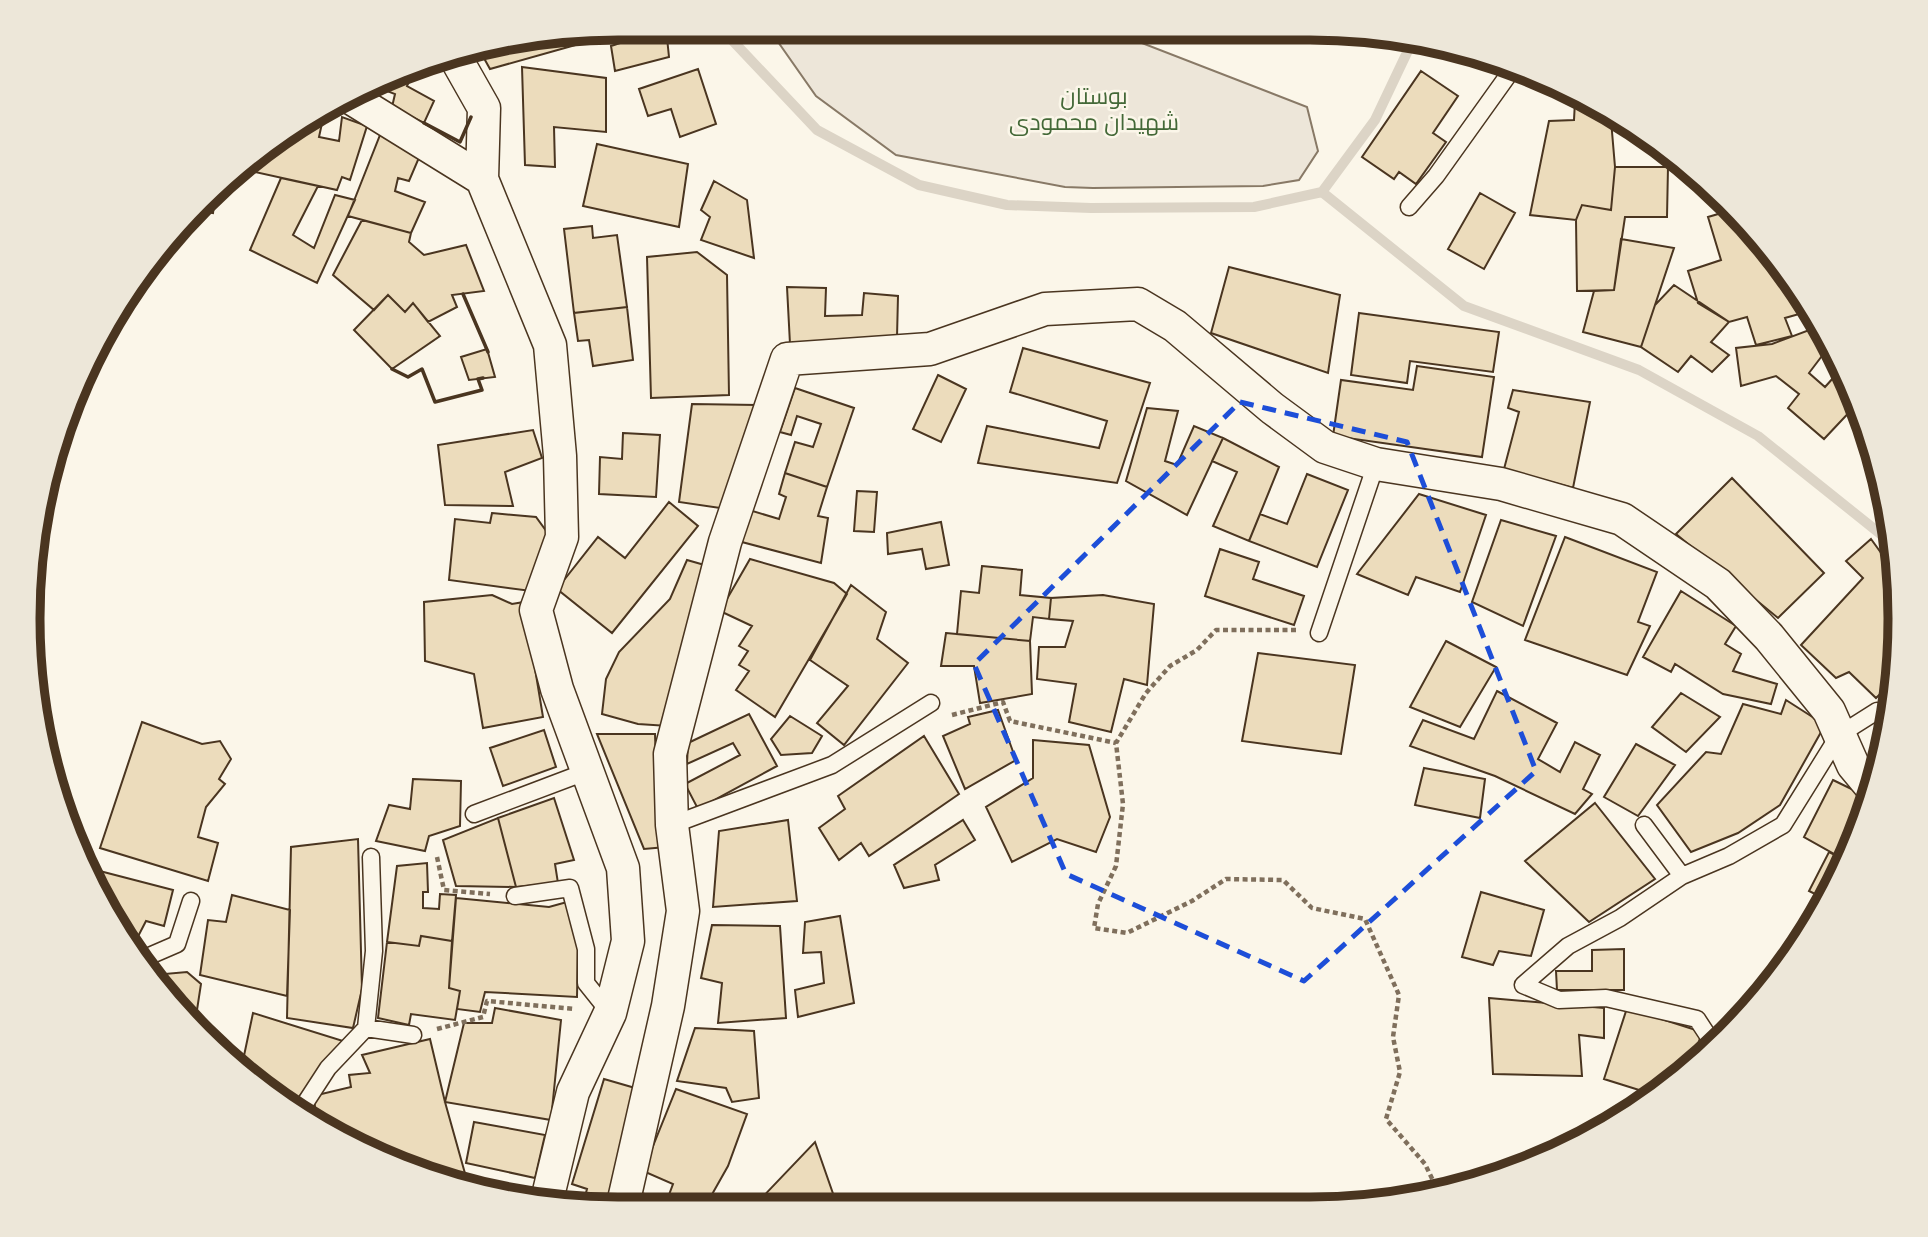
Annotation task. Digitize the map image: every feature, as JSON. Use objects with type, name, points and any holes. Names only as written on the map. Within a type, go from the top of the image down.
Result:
[{"type":"street","points":[[459,63],[484,108],[482,179],[550,345],[560,456],[562,537],[536,610],[556,690],[623,868],[628,941],[610,1013],[573,1092],[549,1193]]},
{"type":"street","points":[[358,102],[482,179]]},
{"type":"street","points":[[625,1197],[665,1019],[683,911],[672,825],[670,754],[725,542],[787,359],[930,349],[1045,309],[1138,304],[1175,326],[1272,408],[1325,447],[1376,464],[1501,484],[1622,519],[1718,584],[1769,637],[1829,711],[1853,765],[1865,779]]},
{"type":"lane","points":[[1409,207],[1436,176],[1508,76]]},
{"type":"lane","points":[[1319,633],[1376,464]]},
{"type":"lane","points":[[672,825],[831,765],[931,703]]},
{"type":"lane","points":[[1708,1036],[1697,1019],[1605,998],[1559,1000],[1523,985],[1568,946],[1620,918],[1682,876],[1729,856],[1783,825],[1839,735],[1877,711],[1880,712]]},
{"type":"lane","points":[[474,814],[588,771]]},
{"type":"lane","points":[[1644,825],[1682,876]]},
{"type":"lane","points":[[305,1104],[328,1068],[366,1028],[374,951],[371,857]]},
{"type":"lane","points":[[515,896],[570,888],[586,949],[586,983],[610,1013]]},
{"type":"lane","points":[[149,956],[177,944],[191,901]]},
{"type":"lane","points":[[366,1028],[413,1035]]},
{"type":"path","points":[[1319,633],[1284,628],[1216,630],[1197,650],[1170,666],[1146,694],[1116,743],[1123,804],[1116,866],[1098,904],[1094,928],[1127,933],[1192,901],[1226,879],[1283,880],[1312,908],[1365,919],[1399,995],[1393,1037],[1401,1072],[1386,1119],[1424,1164],[1434,1183]]},
{"type":"path","points":[[931,703],[941,718],[1003,702],[1010,721],[1116,743]]},
{"type":"path","points":[[437,857],[444,890],[515,896]]},
{"type":"path","points":[[413,1035],[483,1017],[487,1001],[610,1013]]},
{"type":"highlighted area","points":[[1240,402],[1407,442],[1536,771],[1304,981],[1066,874],[974,664]]},
{"type":"green space","name":"بوستان شهیدان محمودی","points":[[777,40],[1134,40],[1307,107],[1318,151],[1299,180],[1263,186],[1065,187],[896,155],[816,96]]},
{"type":"building","points":[[629,40],[667,40],[669,57],[615,71],[611,46]]},
{"type":"building","points":[[586,42],[490,69],[483,57],[543,45]]},
{"type":"building","points":[[522,67],[606,78],[606,132],[554,127],[555,167],[525,165]]},
{"type":"building","points":[[698,69],[716,124],[680,137],[671,109],[648,116],[639,89]]},
{"type":"building","points":[[1421,71],[1458,96],[1433,133],[1446,142],[1416,184],[1399,172],[1394,179],[1362,157]]},
{"type":"building","points":[[410,79],[407,86],[434,101],[424,123],[392,107],[395,94],[384,90]]},
{"type":"building","points":[[1575,105],[1611,126],[1615,167],[1611,210],[1582,205],[1576,220],[1530,215],[1549,121],[1574,120]]},
{"type":"building","points":[[342,117],[367,126],[350,180],[342,177],[337,190],[252,171],[322,122],[319,137],[339,141]]},
{"type":"building","points":[[382,130],[421,153],[409,181],[398,178],[395,191],[425,202],[411,233],[348,216]]},
{"type":"building","points":[[597,144],[688,164],[679,227],[583,206]]},
{"type":"building","points":[[1615,167],[1668,167],[1667,217],[1625,217],[1614,290],[1577,291],[1576,220],[1582,205],[1611,210]]},
{"type":"building","points":[[281,178],[318,186],[293,235],[314,248],[335,195],[355,200],[317,283],[250,250]]},
{"type":"building","points":[[714,181],[747,200],[754,258],[701,240],[710,217],[701,210]]},
{"type":"building","points":[[1480,193],[1515,213],[1484,269],[1448,249]]},
{"type":"building","points":[[1721,213],[1768,266],[1790,297],[1800,314],[1785,318],[1792,336],[1756,345],[1747,317],[1729,322],[1698,303],[1688,271],[1721,260],[1708,217]]},
{"type":"building","points":[[362,220],[411,233],[409,242],[424,255],[466,245],[484,291],[452,295],[457,307],[428,322],[413,303],[405,312],[388,295],[374,310],[333,275]]},
{"type":"building","points":[[592,226],[593,238],[617,235],[627,307],[574,313],[564,229]]},
{"type":"building","points":[[1621,239],[1674,248],[1641,347],[1583,332],[1594,291],[1614,290]]},
{"type":"building","points":[[697,252],[727,275],[729,395],[651,398],[647,257]]},
{"type":"building","points":[[1229,267],[1340,295],[1328,373],[1211,333]]},
{"type":"building","points":[[1674,285],[1729,322],[1711,342],[1729,355],[1712,372],[1691,356],[1678,372],[1641,347],[1655,305]]},
{"type":"building","points":[[787,287],[826,288],[825,316],[862,315],[864,293],[898,296],[897,337],[790,344]]},
{"type":"building","points":[[388,295],[405,312],[413,303],[440,336],[392,369],[354,330]]},
{"type":"building","points":[[627,307],[633,360],[593,366],[589,340],[578,341],[574,313]]},
{"type":"building","points":[[1359,313],[1499,332],[1493,372],[1410,361],[1407,383],[1351,375]]},
{"type":"building","points":[[1810,330],[1823,354],[1809,373],[1825,387],[1834,377],[1849,412],[1824,439],[1788,408],[1799,394],[1776,376],[1741,386],[1736,348],[1772,344]]},
{"type":"building","points":[[1023,348],[1150,383],[1117,483],[978,463],[987,426],[1099,448],[1107,421],[1010,392]]},
{"type":"building","points":[[487,349],[495,377],[469,380],[461,357]]},
{"type":"building","points":[[1417,366],[1494,377],[1482,457],[1333,436],[1341,380],[1413,390]]},
{"type":"building","points":[[938,375],[966,389],[941,442],[913,429]]},
{"type":"building","points":[[795,388],[854,408],[827,487],[785,473],[795,442],[813,447],[821,424],[797,416],[791,435],[780,432]]},
{"type":"building","points":[[1513,390],[1590,402],[1573,488],[1504,469],[1519,412],[1508,408]]},
{"type":"building","points":[[692,404],[757,405],[727,509],[679,502]]},
{"type":"building","points":[[1147,408],[1178,411],[1165,461],[1177,465],[1194,426],[1223,438],[1187,515],[1126,481]]},
{"type":"building","points":[[533,430],[542,458],[505,472],[513,506],[445,505],[438,445]]},
{"type":"building","points":[[623,433],[660,435],[656,497],[599,494],[600,457],[622,459]]},
{"type":"building","points":[[1223,438],[1279,467],[1249,541],[1213,526],[1237,472],[1212,461]]},
{"type":"building","points":[[785,473],[827,487],[818,516],[828,518],[821,563],[738,541],[746,509],[779,519],[786,497],[779,494]]},
{"type":"building","points":[[1307,474],[1348,490],[1317,567],[1249,541],[1260,514],[1287,524]]},
{"type":"building","points":[[1732,478],[1824,573],[1778,618],[1676,534]]},
{"type":"building","points":[[857,491],[877,492],[874,532],[854,531]]},
{"type":"building","points":[[1419,494],[1486,515],[1460,592],[1416,577],[1408,595],[1357,574]]},
{"type":"building","points":[[669,502],[698,526],[612,633],[557,589],[598,537],[625,558]]},
{"type":"building","points":[[492,513],[536,517],[552,539],[531,591],[449,580],[455,519],[490,523]]},
{"type":"building","points":[[1501,520],[1556,536],[1523,626],[1472,602]]},
{"type":"building","points":[[941,522],[949,565],[926,569],[922,549],[888,554],[887,533]]},
{"type":"building","points":[[1565,537],[1657,572],[1638,622],[1650,626],[1627,675],[1525,640]]},
{"type":"building","points":[[1871,539],[1885,558],[1887,656],[1883,691],[1876,698],[1849,672],[1836,678],[1801,645],[1863,578],[1846,561]]},
{"type":"building","points":[[1220,549],[1259,562],[1253,579],[1304,596],[1294,625],[1205,596]]},
{"type":"building","points":[[750,559],[834,583],[847,594],[775,717],[736,690],[749,671],[739,665],[748,651],[739,646],[752,626],[720,611]]},
{"type":"building","points":[[687,560],[708,566],[668,726],[638,724],[602,714],[606,679],[619,652],[670,599]]},
{"type":"building","points":[[982,566],[1022,570],[1020,595],[1051,598],[1049,619],[1033,617],[1030,641],[957,634],[961,591],[979,593]]},
{"type":"building","points":[[851,585],[886,612],[877,639],[908,663],[844,745],[817,723],[848,686],[810,660]]},
{"type":"building","points":[[1681,591],[1736,626],[1725,644],[1741,654],[1733,671],[1777,684],[1771,704],[1723,694],[1675,664],[1671,672],[1643,657]]},
{"type":"building","points":[[492,595],[512,604],[524,602],[543,717],[483,728],[474,674],[425,661],[424,602]]},
{"type":"building","points":[[1103,595],[1154,604],[1147,685],[1124,679],[1111,732],[1069,722],[1076,684],[1037,679],[1039,647],[1065,647],[1073,621],[1049,619],[1051,598]]},
{"type":"building","points":[[946,633],[1030,641],[1032,694],[980,703],[974,666],[941,666]]},
{"type":"building","points":[[1446,641],[1496,667],[1460,727],[1410,707]]},
{"type":"building","points":[[1258,653],[1355,665],[1341,754],[1242,741]]},
{"type":"building","points":[[1497,691],[1557,723],[1538,759],[1560,772],[1575,742],[1600,755],[1583,789],[1592,794],[1575,814],[1495,776],[1410,746],[1423,720],[1474,739]]},
{"type":"building","points":[[1681,693],[1720,717],[1686,752],[1652,727]]},
{"type":"building","points":[[1786,700],[1825,725],[1780,805],[1738,833],[1691,852],[1657,805],[1706,752],[1721,754],[1743,704],[1781,714]]},
{"type":"building","points":[[998,710],[1016,760],[965,789],[943,736],[970,724],[968,717]]},
{"type":"building","points":[[749,714],[777,766],[698,809],[685,784],[740,755],[733,743],[687,764],[688,743]]},
{"type":"building","points":[[790,716],[822,736],[812,753],[781,755],[771,739]]},
{"type":"building","points":[[142,722],[202,744],[220,741],[231,759],[219,779],[225,784],[206,807],[198,837],[218,843],[208,881],[100,848]]},
{"type":"building","points":[[544,730],[556,767],[503,786],[490,748]]},
{"type":"building","points":[[597,734],[655,734],[657,796],[666,847],[644,849]]},
{"type":"building","points":[[924,736],[959,794],[869,856],[861,843],[839,860],[819,828],[845,809],[838,796]]},
{"type":"building","points":[[1033,740],[1089,745],[1110,817],[1096,852],[1057,839],[1012,862],[986,807],[1033,778]]},
{"type":"building","points":[[1636,744],[1675,765],[1638,816],[1604,797]]},
{"type":"building","points":[[1424,768],[1485,779],[1480,818],[1415,805]]},
{"type":"building","points":[[413,779],[461,781],[460,826],[429,836],[425,851],[376,841],[389,805],[410,809]]},
{"type":"building","points":[[1833,780],[1860,793],[1837,855],[1804,837]]},
{"type":"building","points":[[554,798],[574,860],[555,864],[558,883],[516,887],[498,818]]},
{"type":"building","points":[[1595,803],[1655,879],[1589,922],[1525,861]]},
{"type":"building","points":[[498,818],[516,887],[456,886],[443,840]]},
{"type":"building","points":[[788,820],[797,901],[713,907],[719,831]]},
{"type":"building","points":[[963,820],[975,840],[935,865],[939,880],[904,888],[894,865]]},
{"type":"building","points":[[358,839],[362,989],[353,1028],[287,1018],[291,847]]},
{"type":"building","points":[[1829,852],[1837,856],[1817,895],[1809,891]]},
{"type":"building","points":[[427,863],[428,892],[423,892],[423,908],[439,909],[440,894],[456,895],[452,941],[421,936],[419,946],[387,942],[397,866]]},
{"type":"building","points":[[98,871],[173,890],[164,926],[146,921],[137,938]]},
{"type":"building","points":[[1481,892],[1544,910],[1531,956],[1499,951],[1493,965],[1462,957]]},
{"type":"building","points":[[232,895],[290,910],[287,996],[200,975],[208,920],[226,922]]},
{"type":"building","points":[[456,898],[549,907],[567,902],[578,945],[577,997],[485,992],[480,1012],[457,1009],[460,991],[449,988]]},
{"type":"building","points":[[840,916],[854,1003],[798,1017],[795,990],[824,983],[821,952],[803,953],[805,922]]},
{"type":"building","points":[[712,925],[780,926],[786,1018],[718,1023],[722,983],[701,978]]},
{"type":"building","points":[[421,936],[452,941],[449,988],[460,991],[455,1020],[411,1014],[409,1025],[378,1018],[387,942],[419,946]]},
{"type":"building","points":[[1624,949],[1624,990],[1557,990],[1556,971],[1592,971],[1592,950]]},
{"type":"building","points":[[187,972],[201,984],[197,1013],[184,1000],[163,974]]},
{"type":"building","points":[[1489,998],[1604,1008],[1604,1038],[1579,1035],[1582,1076],[1493,1074]]},
{"type":"building","points":[[495,1008],[561,1020],[551,1120],[445,1102],[464,1023],[492,1023]]},
{"type":"building","points":[[1627,1008],[1702,1032],[1697,1047],[1642,1091],[1604,1079]]},
{"type":"building","points":[[253,1013],[343,1041],[297,1099],[243,1058]]},
{"type":"building","points":[[695,1028],[754,1031],[759,1098],[732,1102],[726,1088],[677,1081]]},
{"type":"building","points":[[430,1039],[466,1176],[397,1153],[316,1111],[313,1096],[351,1087],[349,1075],[370,1073],[362,1055]]},
{"type":"building","points":[[604,1079],[642,1090],[610,1197],[585,1196],[587,1189],[572,1184]]},
{"type":"building","points":[[676,1089],[747,1114],[728,1166],[711,1197],[668,1197],[673,1184],[643,1171]]},
{"type":"building","points":[[474,1122],[545,1135],[535,1178],[466,1163]]},
{"type":"building","points":[[815,1142],[834,1197],[763,1197]]},
{"type":"building","points":[[641,1193],[656,1197],[640,1197]]},
{"type":"waterway","points":[[732,40],[817,130],[919,185],[1007,205],[1091,208],[1254,207],[1322,192],[1375,120],[1409,49]]},
{"type":"waterway","points":[[1322,192],[1464,306],[1639,370],[1758,436],[1882,535]]},
{"type":"wall","points":[[424,123],[460,142],[471,117]]},
{"type":"wall","points":[[463,294],[488,352]]},
{"type":"wall","points":[[392,369],[408,377],[422,369],[435,402],[482,390],[478,379],[483,378]]}]
